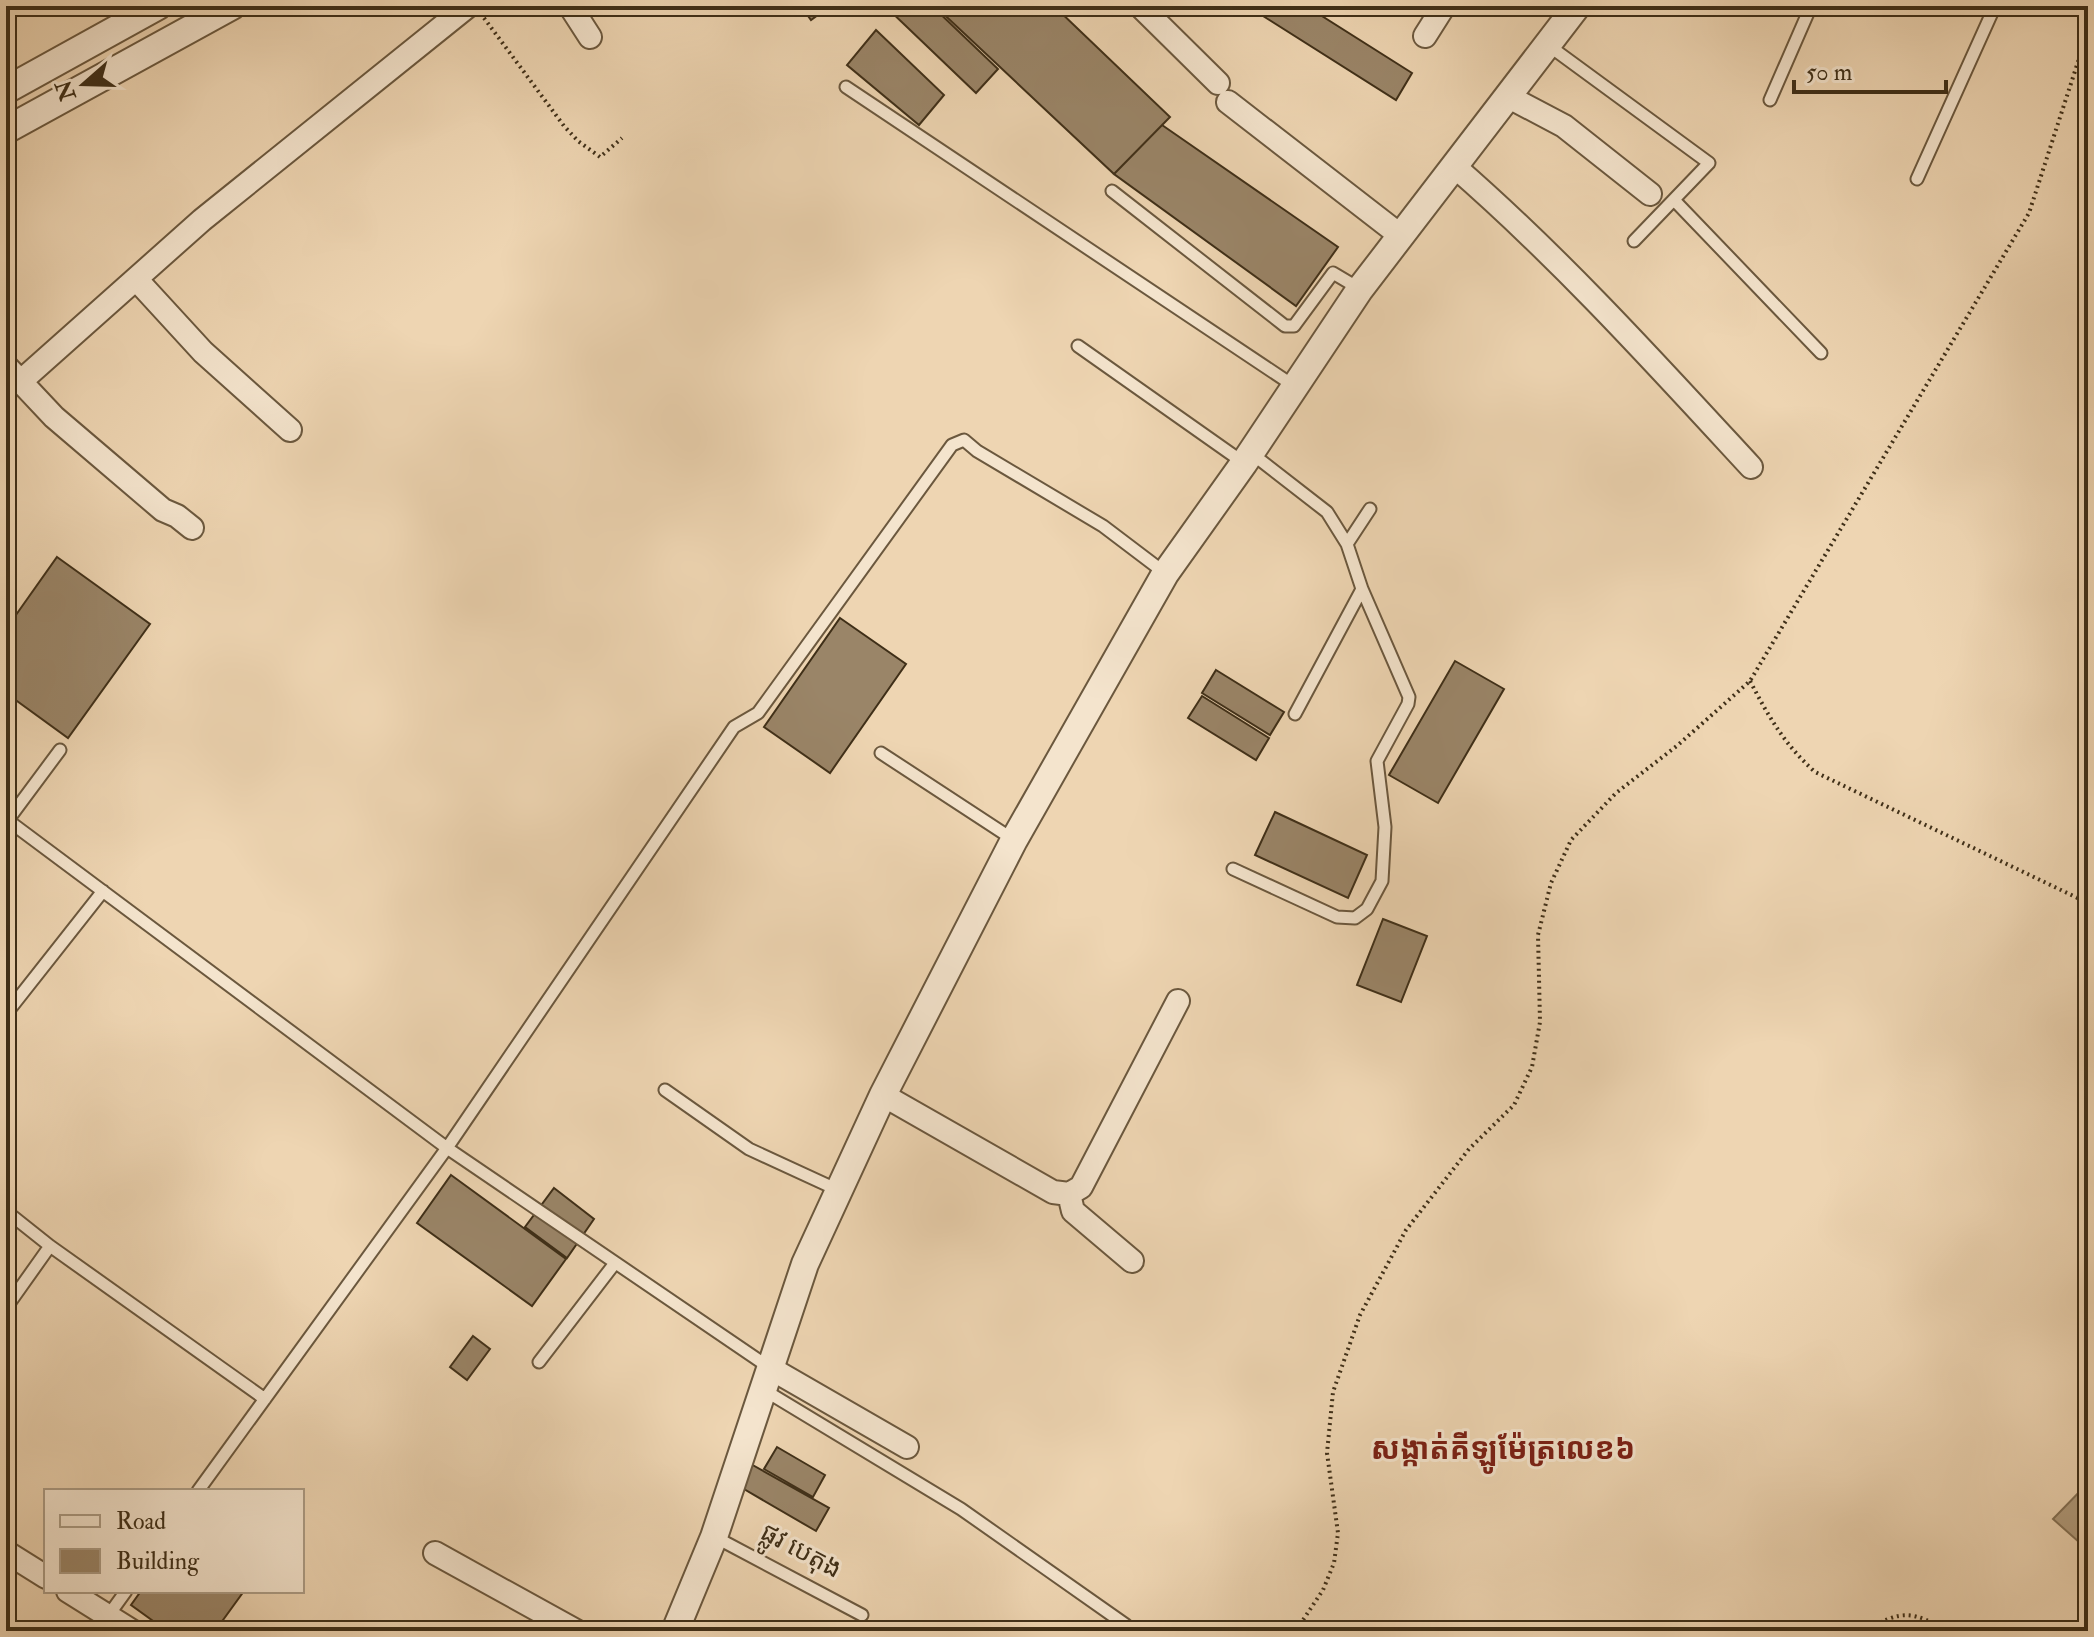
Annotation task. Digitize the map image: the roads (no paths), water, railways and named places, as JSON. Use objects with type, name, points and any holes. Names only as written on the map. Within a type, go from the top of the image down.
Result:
[{"type":"street","points":[[6,90],[158,6]]},
{"type":"street","points":[[6,130],[232,6]]},
{"type":"street","points":[[570,6],[590,37]]},
{"type":"street","points":[[1140,6],[1223,93],[1401,236]]},
{"type":"street","points":[[1425,36],[1444,6]]},
{"type":"street","points":[[675,1631],[714,1537],[805,1264],[883,1095],[1014,840],[1165,574],[1360,289],[1577,6]]},
{"type":"street","points":[[192,528],[163,510],[54,417],[11,375],[136,279],[202,220],[476,12]]},
{"type":"street","points":[[1509,97],[1564,126],[1650,194]]},
{"type":"street","points":[[1454,166],[1556,260],[1751,467]]},
{"type":"street","points":[[136,279],[203,352],[290,430]]},
{"type":"street","points":[[883,1095],[1053,1192],[1069,1194],[1081,1187],[1178,1001]]},
{"type":"street","points":[[1069,1194],[1073,1211],[1132,1261]]},
{"type":"street","points":[[766,1379],[907,1447]]},
{"type":"street","points":[[6,1552],[44,1576]]},
{"type":"street","points":[[435,1553],[576,1631]]},
{"type":"street","points":[[71,1593],[132,1631]]},
{"type":"lane","points":[[1770,100],[1811,6]]},
{"type":"lane","points":[[1917,179],[1995,6]]},
{"type":"lane","points":[[1548,45],[1709,163],[1634,241]]},
{"type":"lane","points":[[846,87],[1294,386]]},
{"type":"lane","points":[[1112,191],[1285,326],[1294,326],[1333,273],[1360,289]]},
{"type":"lane","points":[[1674,200],[1821,353]]},
{"type":"lane","points":[[1078,346],[1327,512],[1347,544],[1362,589],[1409,697],[1377,761],[1385,827],[1382,881],[1367,909],[1355,918],[1337,917],[1233,869]]},
{"type":"lane","points":[[199,1489],[447,1148],[734,727],[758,713],[952,445],[964,440],[977,451],[1103,526],[1165,574]]},
{"type":"lane","points":[[1347,544],[1370,509]]},
{"type":"lane","points":[[1295,714],[1362,589]]},
{"type":"lane","points":[[60,750],[7,819],[447,1148],[615,1263],[766,1379],[961,1509],[1126,1625],[1130,1631]]},
{"type":"lane","points":[[881,753],[1014,840]]},
{"type":"lane","points":[[6,1014],[103,891]]},
{"type":"lane","points":[[665,1090],[749,1149],[839,1190]]},
{"type":"lane","points":[[6,1211],[50,1246],[265,1399]]},
{"type":"lane","points":[[6,1308],[50,1246]]},
{"type":"lane","points":[[539,1362],[615,1263]]},
{"type":"lane","name":"ផ្លូវ បេតុង","points":[[714,1537],[862,1615]]},
{"type":"lane","points":[[108,1616],[125,1593]]},
{"type":"district","name":"សង្កាត់គីឡូម៉ែត្រលេខ៦","points":[[1503,1449]]}]
